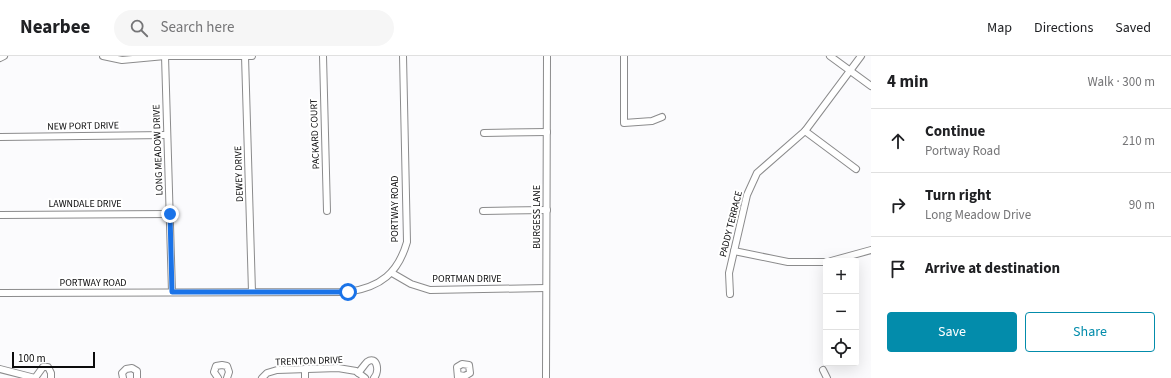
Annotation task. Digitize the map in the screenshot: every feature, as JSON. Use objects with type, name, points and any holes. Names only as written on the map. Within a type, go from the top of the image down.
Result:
[{"type":"street","points":[[0,58],[4,56]]},
{"type":"street","points":[[103,56],[122,60],[165,56],[252,56]]},
{"type":"street","name":"LONG MEADOW DRIVE","points":[[165,56],[166,136],[172,292]]},
{"type":"street","name":"DEWEY DRIVE","points":[[245,56],[252,292]]},
{"type":"street","name":"PACKARD COURT","points":[[323,56],[327,211]]},
{"type":"street","name":"PORTWAY ROAD","points":[[0,293],[348,292],[363,289],[380,282],[392,273],[402,259],[407,242],[403,56]]},
{"type":"street","name":"BURGESS LANE","points":[[546,378],[547,56]]},
{"type":"street","points":[[624,56],[624,122],[652,121],[662,117]]},
{"type":"street","points":[[830,56],[871,86]]},
{"type":"street","name":"PADDY TERRACE","points":[[730,294],[729,274],[734,251],[747,195],[757,173],[805,132],[861,56]]},
{"type":"street","points":[[484,133],[547,132]]},
{"type":"street","points":[[805,132],[856,169]]},
{"type":"street","name":"NEW PORT DRIVE","points":[[0,137],[166,136]]},
{"type":"street","points":[[483,211],[547,210]]},
{"type":"street","name":"LAWNDALE DRIVE","points":[[0,215],[170,214]]},
{"type":"street","points":[[842,258],[871,250]]},
{"type":"street","points":[[734,251],[788,262],[823,262]]},
{"type":"street","name":"PORTMAN DRIVE","points":[[392,273],[411,284],[430,290],[546,288]]},
{"type":"street","points":[[358,373],[367,362],[375,362],[378,367],[377,374],[374,378]]},
{"type":"street","points":[[218,378],[214,372],[216,366],[222,365],[227,366],[229,372],[227,378]]},
{"type":"street","points":[[0,369],[38,377],[40,369],[43,367],[48,367],[52,373],[51,378]]},
{"type":"street","points":[[123,378],[122,374],[126,369],[132,368],[137,371],[136,378]]},
{"type":"street","name":"TRENTON DRIVE","points":[[262,378],[267,373],[277,370],[338,368],[358,373],[365,378]]},
{"type":"street","points":[[305,369],[305,378]]},
{"type":"street","points":[[822,370],[827,378]]},
{"type":"route","points":[[170,214],[172,292],[348,292]]}]
